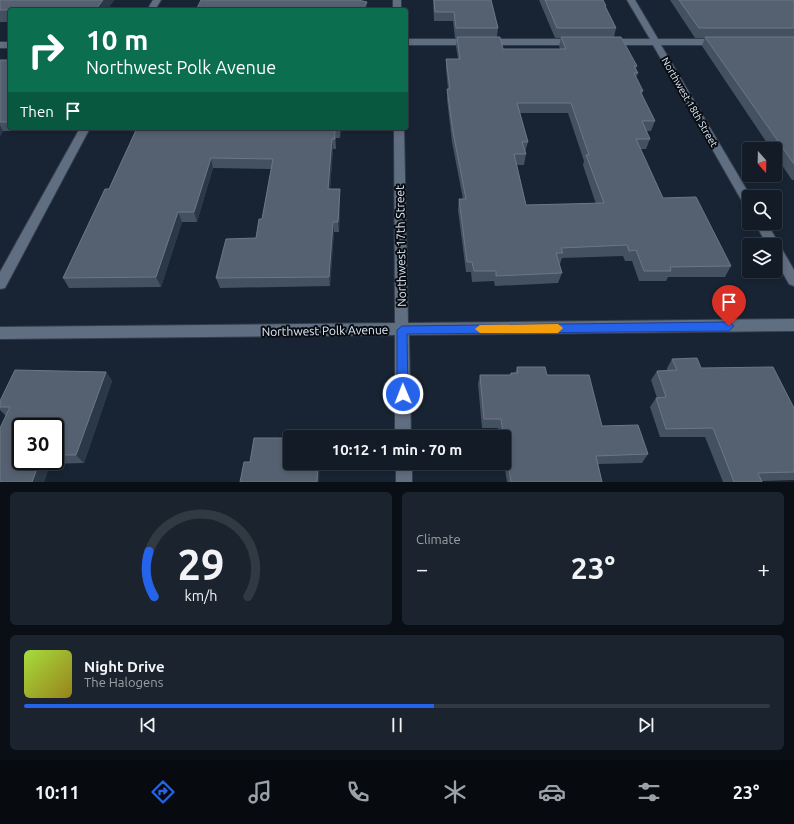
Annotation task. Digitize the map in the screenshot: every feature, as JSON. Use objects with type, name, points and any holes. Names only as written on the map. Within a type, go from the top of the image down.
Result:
[{"type":"street","name":"Northwest 18th Street","points":[[631,0],[742,191]]},
{"type":"street","points":[[408,42],[581,42]]},
{"type":"street","points":[[596,42],[728,42]]},
{"type":"street","points":[[0,284],[84,130]]},
{"type":"street","name":"Northwest 17th Street","points":[[399,130],[403,430]]},
{"type":"street","points":[[782,260],[794,281]]},
{"type":"street","name":"Northwest Polk Avenue","points":[[0,333],[794,325]]},
{"type":"street","points":[[404,470],[404,482]]},
{"type":"building","points":[[0,0],[103,0],[97,8],[8,8],[8,10],[0,10]]},
{"type":"building","points":[[201,0],[358,0],[367,2],[364,8],[197,8]]},
{"type":"building","points":[[434,0],[491,0],[498,28],[456,28],[454,12],[435,12]]},
{"type":"building","points":[[545,0],[603,0],[616,28],[557,28]]},
{"type":"building","points":[[679,0],[794,0],[794,28],[699,28]]},
{"type":"building","points":[[457,37],[500,37],[503,49],[566,49],[561,37],[621,37],[637,66],[634,66],[638,73],[634,73],[643,91],[640,91],[655,121],[642,121],[650,139],[636,139],[663,198],[696,197],[731,266],[670,267],[671,271],[644,271],[636,250],[629,251],[627,245],[561,248],[563,253],[556,253],[562,273],[496,276],[496,271],[474,271],[472,262],[467,262],[459,199],[466,199],[453,132],[447,89],[450,89],[446,59],[460,59]],"holes":[[[517,103],[571,103],[589,155],[586,155],[604,203],[526,205],[514,154],[526,154],[522,142],[528,142]]]},
{"type":"building","points":[[705,37],[794,37],[794,164],[782,147],[782,142],[779,142]]},
{"type":"building","points":[[0,60],[8,60],[8,122],[0,122]]},
{"type":"building","points":[[136,130],[335,130],[335,139],[332,139],[328,189],[340,189],[338,222],[333,222],[329,277],[216,278],[226,239],[256,238],[259,219],[262,219],[273,159],[211,158],[194,212],[178,212],[156,277],[63,278],[105,189],[109,189]]},
{"type":"building","points":[[697,358],[701,368],[773,367],[794,408],[794,472],[758,473],[762,482],[734,482],[713,428],[666,429],[656,398],[666,397],[657,371],[677,370],[672,359]]},
{"type":"building","points":[[517,367],[545,367],[547,375],[589,375],[602,426],[638,425],[648,454],[596,456],[602,482],[511,482],[509,470],[511,470],[511,430],[503,430],[501,419],[484,419],[480,375],[511,375],[511,373],[518,373]]},
{"type":"building","points":[[15,370],[106,372],[76,455],[64,455],[64,418],[12,418],[12,470],[37,470],[32,482],[0,482],[0,428],[10,407],[0,407],[0,401]]},
{"type":"building","points":[[254,438],[283,438],[283,470],[318,470],[317,482],[240,482],[244,462],[250,462]]},
{"type":"slow traffic","points":[[480,329],[558,328]]},
{"type":"route","points":[[403,394],[402,330],[729,326]]}]
